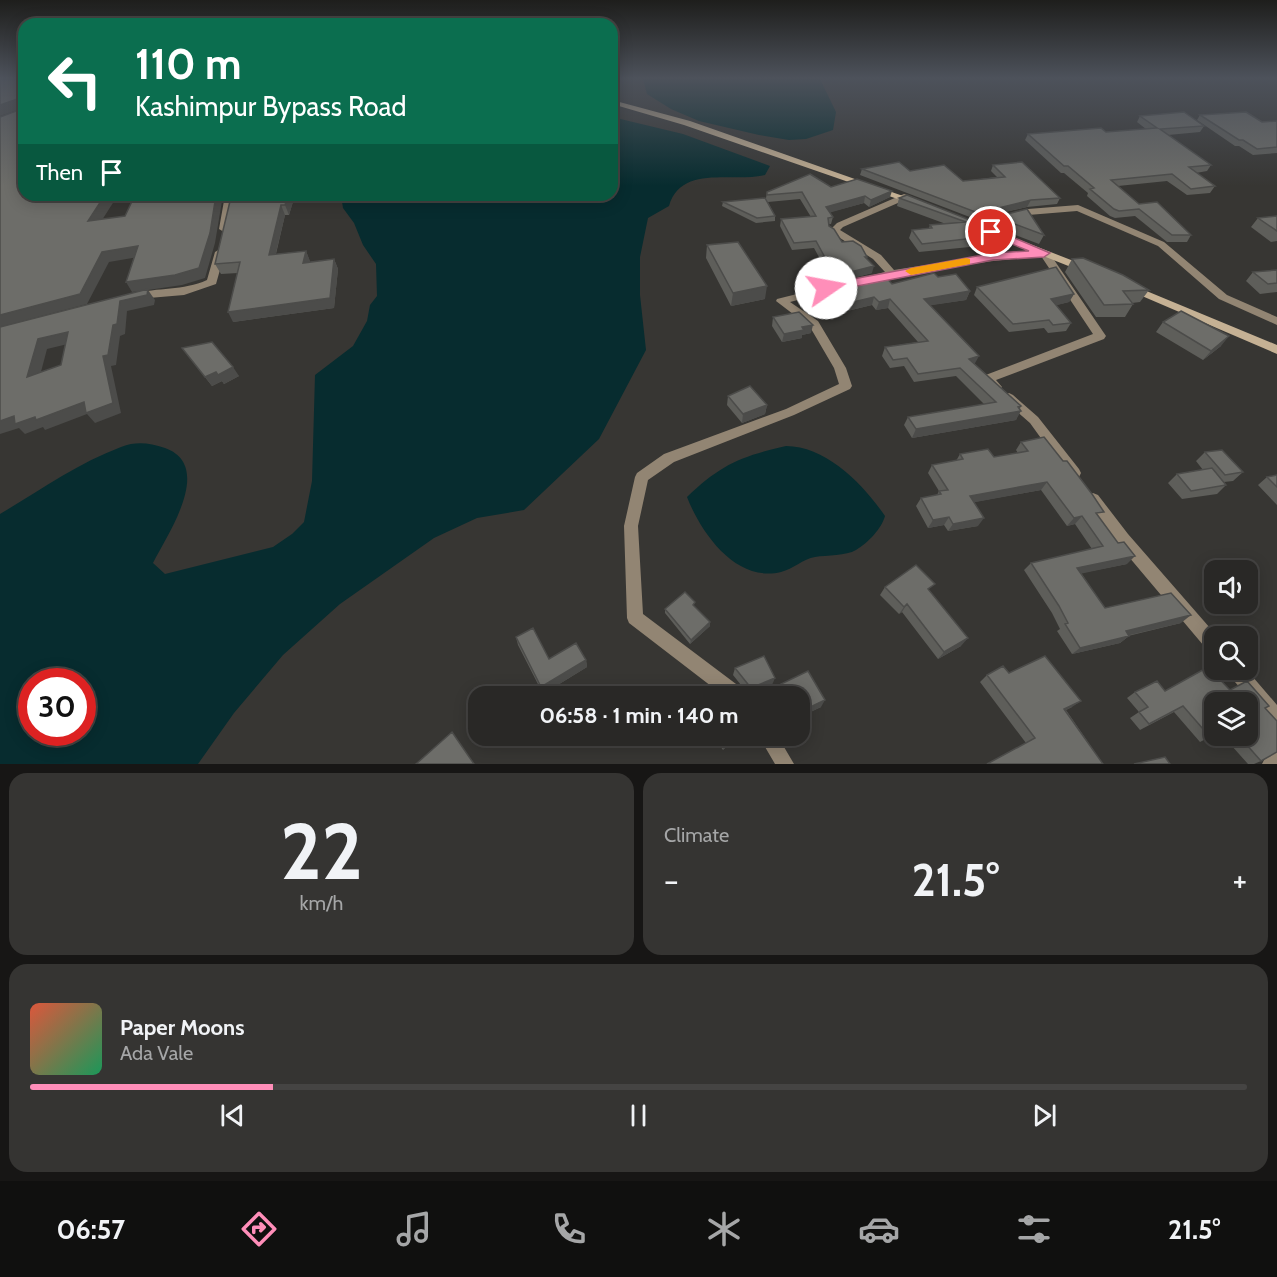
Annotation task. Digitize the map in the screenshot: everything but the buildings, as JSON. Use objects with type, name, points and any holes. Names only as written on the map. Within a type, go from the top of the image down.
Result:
[{"type":"main road","points":[[657,115],[924,205]]},
{"type":"main road","points":[[968,223],[1101,275]]},
{"type":"main road","points":[[1120,283],[1277,350]]},
{"type":"street","points":[[892,274],[877,257],[834,231],[840,225],[904,197]]},
{"type":"street","points":[[128,298],[155,292],[185,293],[212,282],[229,201]]},
{"type":"street","points":[[968,223],[1028,212],[1078,208],[1161,244],[1223,297],[1277,321]]},
{"type":"street","points":[[725,686],[635,618],[631,526],[642,477],[669,458],[789,412],[846,386],[840,368],[814,324],[781,301],[892,274],[993,257],[1044,253],[1100,336],[987,379],[1034,420],[1124,539],[1204,633]]},
{"type":"street","points":[[1244,680],[1277,718]]},
{"type":"street","points":[[774,746],[785,764]]},
{"type":"street","points":[[1271,764],[1277,760]]},
{"type":"water","points":[[684,115],[836,115],[833,130],[806,139],[789,140],[699,121]]},
{"type":"water","points":[[618,118],[683,134],[770,166],[765,175],[696,180],[675,193],[669,206],[648,218],[640,257],[640,295],[646,350],[599,439],[524,510],[477,518],[434,538],[340,604],[283,655],[234,713],[198,764],[0,764],[0,514],[89,461],[121,447],[143,443],[165,448],[179,457],[186,470],[187,485],[183,502],[153,563],[165,574],[273,547],[292,534],[304,522],[312,481],[315,375],[353,346],[367,321],[370,305],[377,296],[376,264],[363,245],[354,223],[343,208],[342,201],[618,201]]},
{"type":"water","points":[[786,446],[815,452],[842,469],[866,492],[885,516],[874,535],[852,552],[811,558],[781,572],[765,573],[749,570],[735,563],[722,552],[701,525],[687,497],[710,477],[732,463]]},
{"type":"slow traffic","points":[[911,271],[966,261]]},
{"type":"route","points":[[826,288],[993,257],[1044,253],[991,232]]}]
